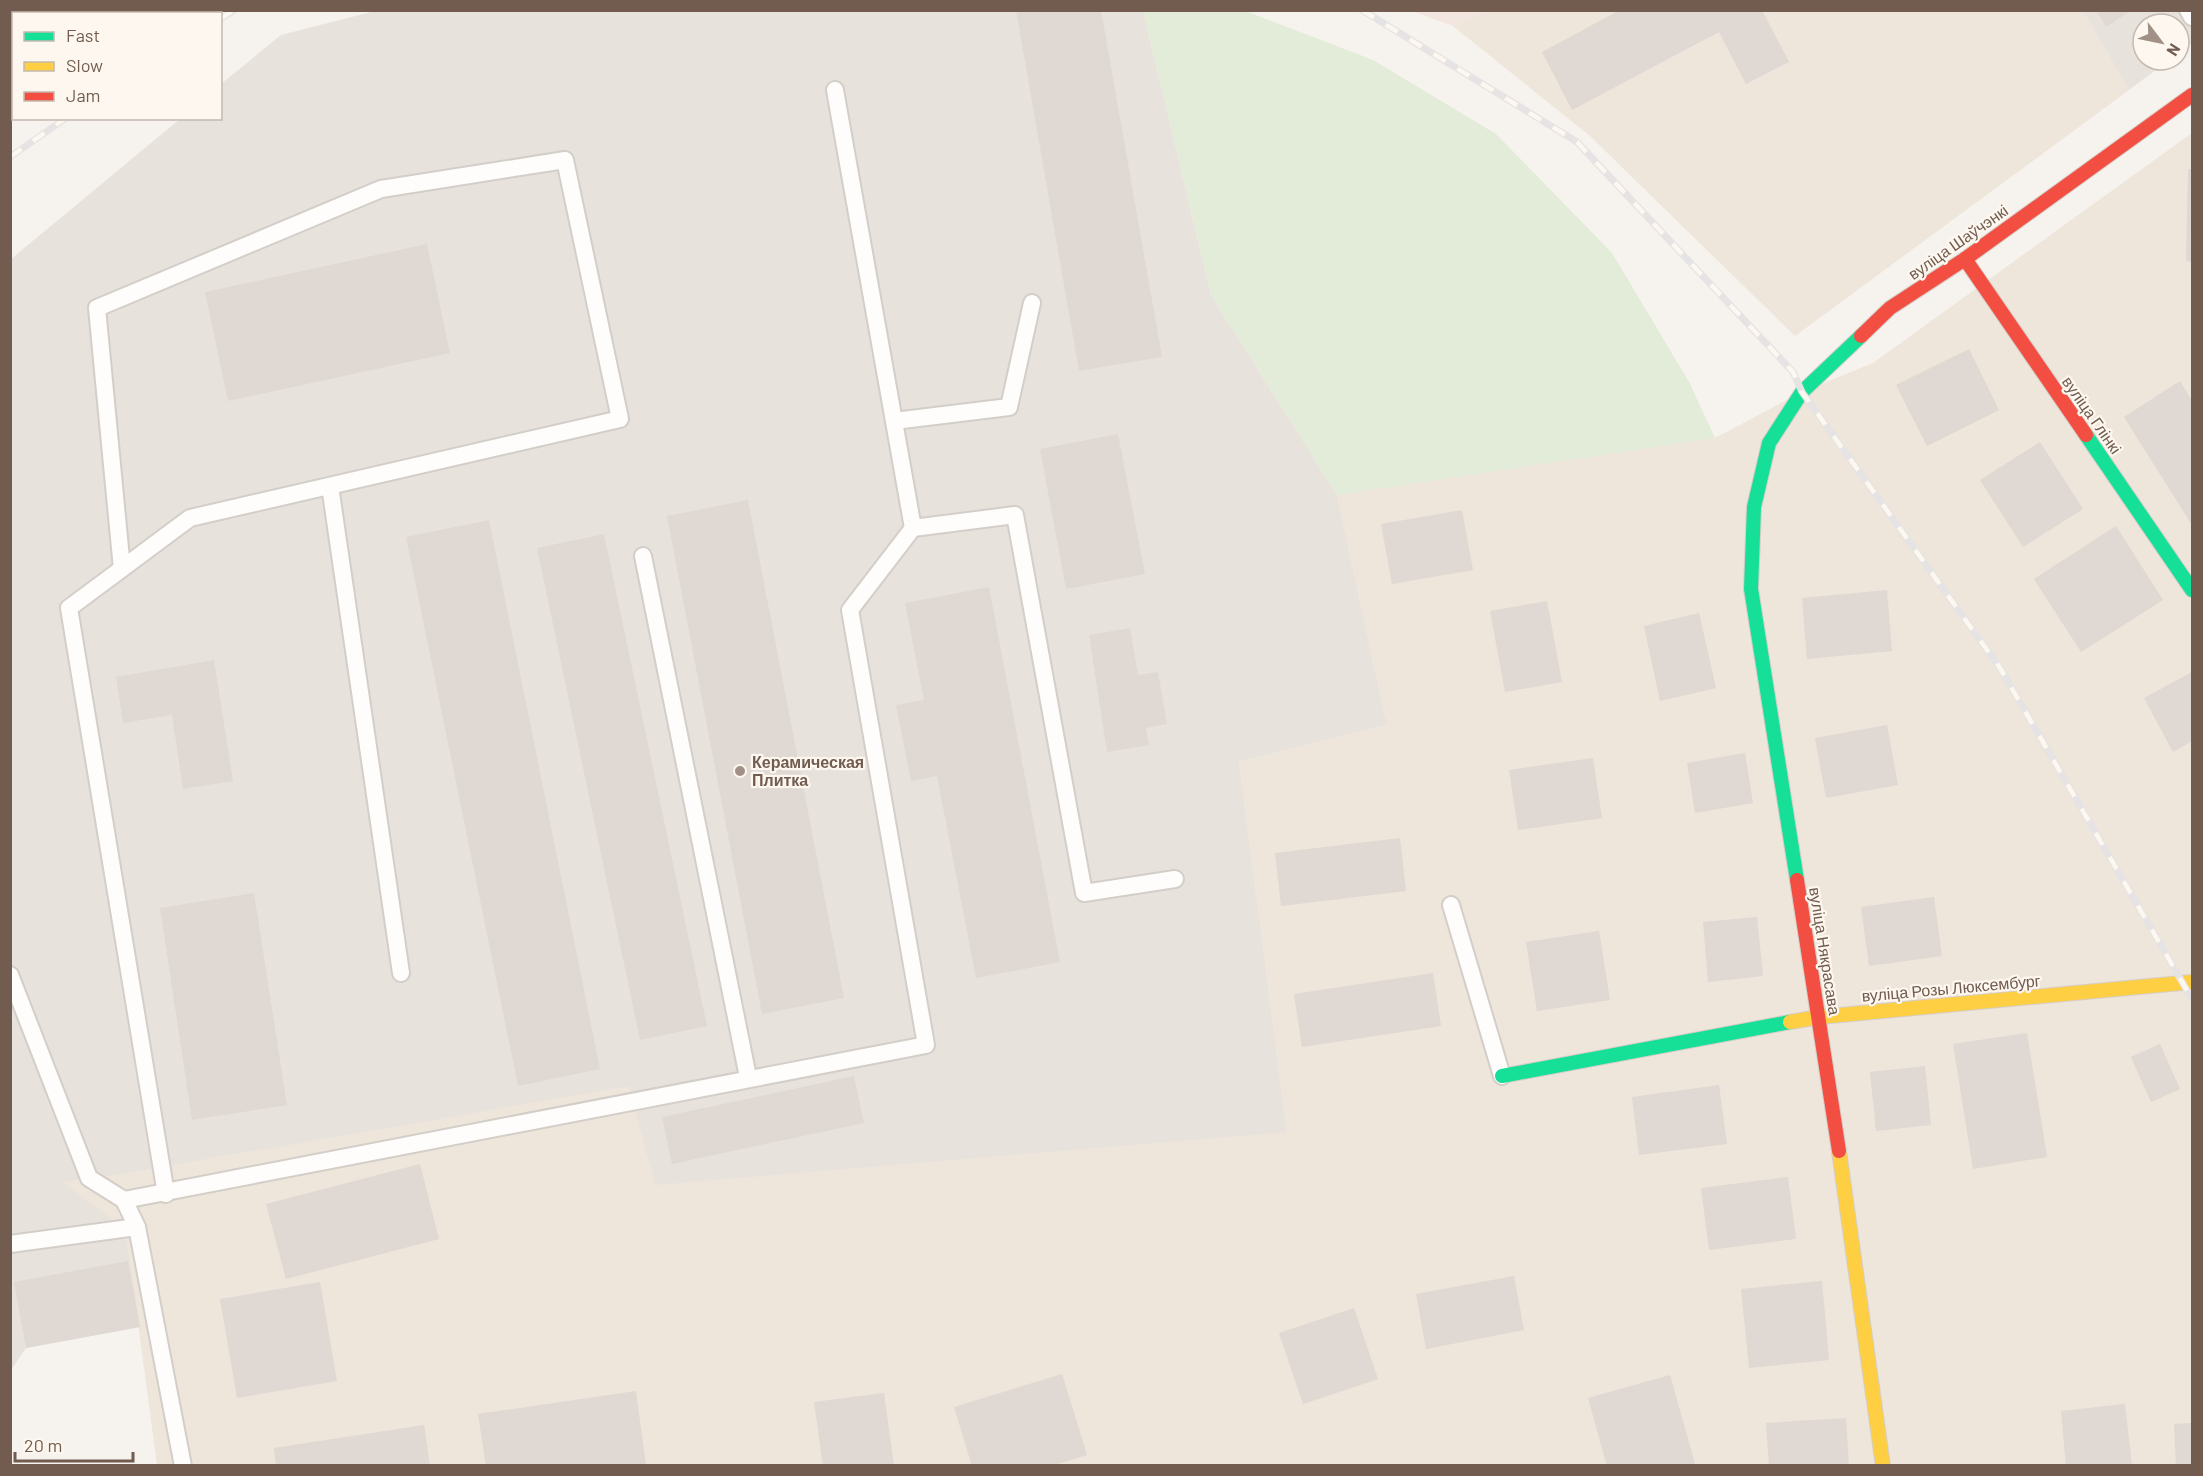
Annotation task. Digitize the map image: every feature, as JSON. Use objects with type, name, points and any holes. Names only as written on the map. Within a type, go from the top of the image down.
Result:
[{"type":"main road","name":"вуліца Шаўчэнкі","points":[[1769,443],[1802,392],[1890,308],[1965,259],[2193,95]]},
{"type":"main road","name":"вуліца Глінкі","points":[[1965,259],[2193,590]]},
{"type":"main road","name":"вуліца Някрасава","points":[[1769,443],[1754,507],[1751,590],[1819,1017],[1868,1346],[1883,1466]]},
{"type":"main road","name":"вуліца Розы Люксембург","points":[[1502,1076],[1819,1017],[2193,982]]},
{"type":"lane","points":[[2188,10],[2193,17]]},
{"type":"lane","points":[[835,90],[913,528]]},
{"type":"lane","points":[[122,569],[97,308],[381,189],[565,160],[620,419],[190,518],[122,569],[69,608],[166,1194]]},
{"type":"lane","points":[[894,422],[1009,407],[1032,303]]},
{"type":"lane","points":[[330,486],[401,973]]},
{"type":"lane","points":[[124,1200],[166,1194],[748,1077],[926,1045],[850,610],[913,528],[1015,515],[1084,893],[1175,879]]},
{"type":"lane","points":[[643,556],[748,1077]]},
{"type":"lane","points":[[1450,905],[1502,1076]]},
{"type":"lane","points":[[10,975],[89,1179],[124,1200],[137,1227],[183,1466]]},
{"type":"lane","points":[[10,1244],[137,1227]]},
{"type":"shaded area","points":[[1488,10],[2083,11],[2129,90],[1795,336],[1590,136],[1453,26]]},
{"type":"shaded area","points":[[11,11],[116,11],[12,12],[11,67]]},
{"type":"shaded area","points":[[375,11],[1143,11],[1211,295],[1337,495],[1387,725],[1239,762],[1287,1132],[655,1185],[629,1086],[123,1174],[63,1182],[110,1218],[127,1241],[140,1327],[26,1348],[11,1370],[11,259],[179,120],[222,120],[222,83],[281,35]]},
{"type":"shaded area","points":[[1412,11],[1488,11],[1453,26]]},
{"type":"shaded area","points":[[2083,11],[2192,11],[2191,44],[2191,12],[2131,12],[2131,72],[2153,72],[2129,90]]},
{"type":"shaded area","points":[[2192,133],[2192,1465],[157,1465],[127,1241],[62,1182],[123,1174],[630,1085],[1287,1132],[1239,762],[1387,725],[1337,495],[1715,438],[1802,392],[1873,363]]},
{"type":"green space","points":[[1143,11],[1245,11],[1373,60],[1496,134],[1612,253],[1689,382],[1715,438],[1337,495],[1211,295]]},
{"type":"building","points":[[64,10],[97,10],[95,12],[65,12]]},
{"type":"building","points":[[1016,10],[1101,10],[1162,357],[1079,371]]},
{"type":"building","points":[[1620,10],[1762,10],[1789,62],[1746,84],[1719,32],[1572,110],[1542,52]]},
{"type":"building","points":[[2096,10],[2132,10],[2106,27]]},
{"type":"building","points":[[2188,169],[2192,169],[2192,262],[2186,261]]},
{"type":"building","points":[[427,244],[450,353],[228,401],[205,292]]},
{"type":"building","points":[[1969,349],[1999,410],[1927,446],[1896,385]]},
{"type":"building","points":[[2180,381],[2192,401],[2192,525],[2124,417]]},
{"type":"building","points":[[1118,434],[1145,574],[1066,589],[1040,449]]},
{"type":"building","points":[[2040,442],[2083,509],[2023,547],[1980,480]]},
{"type":"building","points":[[748,500],[844,998],[762,1014],[667,516]]},
{"type":"building","points":[[1462,510],[1473,570],[1392,584],[1381,524]]},
{"type":"building","points":[[489,520],[600,1069],[518,1086],[406,537]]},
{"type":"building","points":[[2116,526],[2163,600],[2081,652],[2034,579]]},
{"type":"building","points":[[604,534],[707,1026],[640,1040],[537,548]]},
{"type":"building","points":[[989,587],[1060,962],[976,978],[937,776],[911,781],[896,705],[924,700],[905,603]]},
{"type":"building","points":[[1887,590],[1892,651],[1807,659],[1802,598]]},
{"type":"building","points":[[1547,601],[1562,682],[1505,692],[1490,611]]},
{"type":"building","points":[[1699,613],[1716,688],[1660,701],[1644,626]]},
{"type":"building","points":[[1130,628],[1138,675],[1158,672],[1167,724],[1146,728],[1149,745],[1107,752],[1089,635]]},
{"type":"building","points":[[214,660],[233,781],[183,789],[172,715],[123,723],[116,677]]},
{"type":"building","points":[[2192,672],[2192,741],[2173,752],[2144,698]]},
{"type":"building","points":[[1887,725],[1898,785],[1826,798],[1815,738]]},
{"type":"building","points":[[1745,753],[1753,803],[1695,813],[1687,763]]},
{"type":"building","points":[[1593,758],[1602,818],[1518,830],[1509,770]]},
{"type":"building","points":[[1400,838],[1406,891],[1281,906],[1275,853]]},
{"type":"building","points":[[254,893],[287,1105],[192,1120],[160,908]]},
{"type":"building","points":[[1934,897],[1942,956],[1869,966],[1861,907]]},
{"type":"building","points":[[1757,917],[1763,976],[1708,982],[1703,922]]},
{"type":"building","points":[[1599,931],[1610,1000],[1537,1011],[1526,942]]},
{"type":"building","points":[[1433,973],[1441,1026],[1302,1047],[1294,994]]},
{"type":"building","points":[[2027,1033],[2047,1157],[1973,1169],[1953,1044]]},
{"type":"building","points":[[2160,1044],[2180,1089],[2151,1102],[2131,1057]]},
{"type":"building","points":[[1925,1066],[1931,1125],[1876,1131],[1870,1072]]},
{"type":"building","points":[[854,1076],[864,1123],[672,1164],[662,1117]]},
{"type":"building","points":[[1719,1085],[1727,1144],[1639,1155],[1632,1097]]},
{"type":"building","points":[[420,1164],[439,1239],[286,1279],[266,1204]]},
{"type":"building","points":[[1788,1177],[1796,1239],[1709,1250],[1701,1188]]},
{"type":"building","points":[[128,1261],[140,1327],[26,1348],[14,1282]]},
{"type":"building","points":[[1514,1276],[1524,1330],[1426,1349],[1416,1294]]},
{"type":"building","points":[[1822,1281],[1829,1360],[1749,1368],[1741,1289]]},
{"type":"building","points":[[320,1282],[337,1381],[237,1398],[220,1299]]},
{"type":"building","points":[[1354,1308],[1378,1379],[1303,1404],[1279,1333]]},
{"type":"building","points":[[1062,1374],[1087,1455],[1051,1466],[972,1466],[954,1407]]},
{"type":"building","points":[[1670,1375],[1695,1464],[1607,1466],[1588,1398]]},
{"type":"building","points":[[636,1391],[646,1466],[486,1466],[478,1414]]},
{"type":"building","points":[[884,1393],[894,1466],[823,1466],[814,1402]]},
{"type":"building","points":[[2125,1404],[2132,1466],[2066,1466],[2061,1411]]},
{"type":"building","points":[[1846,1418],[1849,1466],[1769,1466],[1766,1423]]},
{"type":"building","points":[[2192,1423],[2192,1466],[2176,1466],[2174,1424]]},
{"type":"building","points":[[424,1425],[430,1466],[276,1466],[274,1448]]},
{"type":"railway","points":[[222,18],[234,10]]},
{"type":"railway","points":[[1362,10],[1577,142],[1793,372],[1802,392],[2000,668],[2192,999]]},
{"type":"railway","points":[[10,157],[63,120]]},
{"type":"traffic: fast","points":[[1797,880],[1751,589],[1754,507],[1769,443],[1802,392],[1861,336]]},
{"type":"traffic: fast","points":[[2086,435],[2192,590]]},
{"type":"traffic: fast","points":[[1502,1076],[1790,1022]]},
{"type":"traffic: slow","points":[[1790,1022],[1819,1017],[2192,982]]},
{"type":"traffic: slow","points":[[1839,1151],[1883,1466]]},
{"type":"traffic: jam","points":[[1861,336],[1890,308],[1965,259],[2192,95]]},
{"type":"traffic: jam","points":[[1965,259],[2086,435]]},
{"type":"traffic: jam","points":[[1797,880],[1839,1151]]},
{"type":"place","name":"Керамическая Плитка","points":[[740,771]]}]
